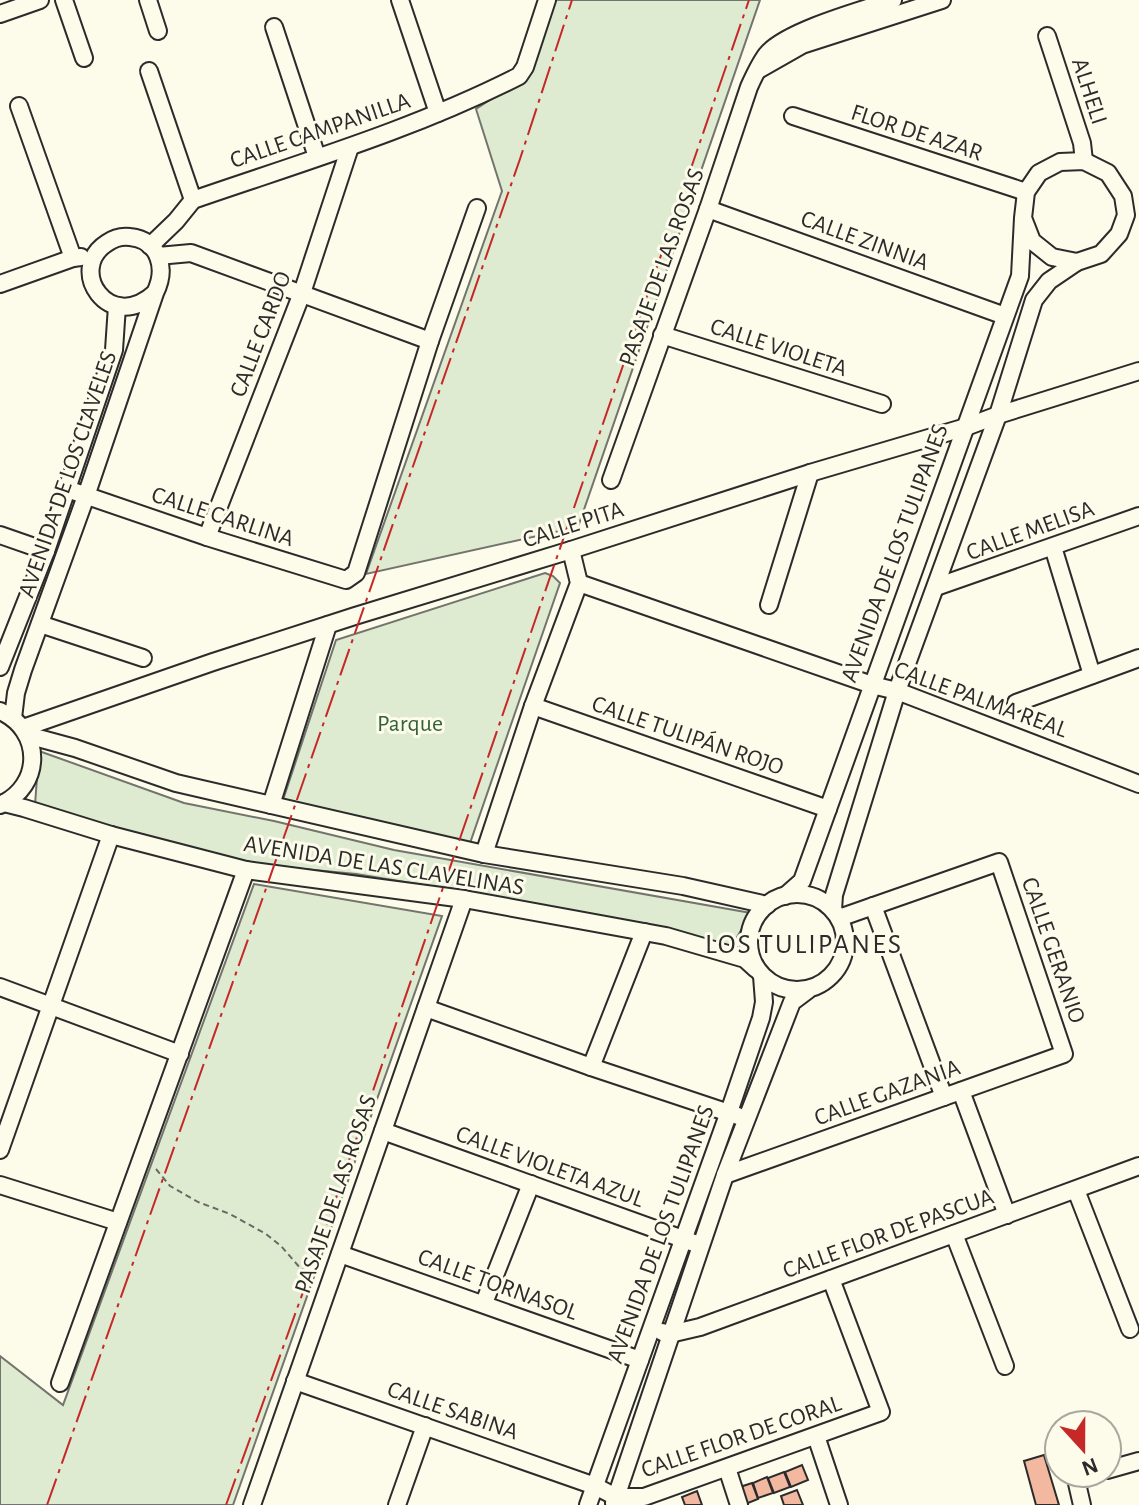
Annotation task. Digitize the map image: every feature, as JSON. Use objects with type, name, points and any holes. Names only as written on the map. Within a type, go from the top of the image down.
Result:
[{"type":"street","points":[[0,14],[40,0]]},
{"type":"street","points":[[64,0],[84,58]]},
{"type":"street","points":[[148,0],[158,31]]},
{"type":"street","points":[[400,0],[438,113]]},
{"type":"street","name":"CALLE CAMPANILLA","points":[[154,251],[193,200],[350,147],[438,113],[519,76],[525,67],[547,0]]},
{"type":"street","points":[[891,4],[942,0]]},
{"type":"street","name":"PASAJE DE LAS ROSAS","points":[[611,480],[757,71],[769,52],[795,34],[891,4]]},
{"type":"street","points":[[274,27],[317,157]]},
{"type":"street","name":"ALHELI","points":[[1047,36],[1082,143],[1084,161]]},
{"type":"street","points":[[149,71],[193,200]]},
{"type":"street","points":[[19,106],[73,258]]},
{"type":"street","name":"FLOR DE AZAR","points":[[793,116],[1026,192]]},
{"type":"street","name":"CALLE CARDO","points":[[207,537],[302,293],[350,147]]},
{"type":"street","points":[[1026,192],[1039,173],[1060,162],[1084,161]]},
{"type":"street","name":"AVENIDA DE LOS TULIPANES","points":[[836,914],[834,895],[897,691],[998,415],[1034,300],[1049,281],[1077,262],[1101,254],[1133,214],[1131,194],[1108,173],[1084,161]]},
{"type":"street","name":"AVENIDA DE LOS TULIPANES","points":[[785,896],[802,881],[1020,276],[1026,192]]},
{"type":"street","points":[[154,251],[191,253],[430,341],[477,208]]},
{"type":"street","name":"CALLE ZINNIA","points":[[708,209],[1005,316]]},
{"type":"street","points":[[1023,218],[1032,241],[1052,257],[1077,262]]},
{"type":"street","points":[[126,236],[139,239],[154,251],[162,268],[161,281],[155,293],[145,302],[132,307],[117,306],[97,292],[91,269],[94,257],[102,246],[126,236]]},
{"type":"street","points":[[0,284],[73,258],[94,257]]},
{"type":"street","name":"AVENIDA DE LOS CLAVELES","points":[[2,804],[19,793],[28,778],[32,760],[30,742],[16,723],[16,693],[155,293]]},
{"type":"street","name":"AVENIDA DE LOS CLAVELES","points":[[0,667],[46,551],[114,350],[117,306]]},
{"type":"street","name":"CALLE VIOLETA","points":[[662,335],[882,404]]},
{"type":"street","name":"CALLE CARLINA","points":[[67,489],[207,537],[346,580],[351,578],[356,573],[430,341]]},
{"type":"street","name":"CALLE PITA","points":[[16,723],[1139,371]]},
{"type":"street","points":[[769,605],[810,473]]},
{"type":"street","name":"CALLE MELISA","points":[[936,587],[1139,516]]},
{"type":"street","points":[[0,535],[46,551]]},
{"type":"street","points":[[1053,547],[1092,675]]},
{"type":"street","points":[[484,854],[533,706],[579,583],[571,550]]},
{"type":"street","name":"CALLE PALMA REAL","points":[[579,583],[897,691],[1139,784]]},
{"type":"street","points":[[40,624],[143,658]]},
{"type":"street","points":[[271,805],[328,625]]},
{"type":"street","points":[[1016,703],[1139,658]]},
{"type":"street","name":"CALLE TULIPÁN ROJO","points":[[533,706],[828,809]]},
{"type":"street","name":"AVENIDA DE LAS CLAVELINAS","points":[[16,723],[75,748],[176,783],[484,854],[683,886],[767,905]]},
{"type":"street","name":"AVENIDA DE LAS CLAVELINAS","points":[[2,804],[246,870],[464,899],[666,936],[745,959],[759,972]]},
{"type":"street","points":[[0,1150],[111,835]]},
{"type":"street","name":"CALLE GERANIO","points":[[873,906],[999,862],[1064,1054]]},
{"type":"street","points":[[60,1383],[246,870]]},
{"type":"street","points":[[806,895],[816,898],[836,914],[846,938],[843,958],[826,981],[808,990],[788,990],[770,982],[759,972],[749,950],[749,940],[753,922],[767,905],[785,896],[806,895]]},
{"type":"street","name":"PASAJE DE LAS ROSAS","points":[[252,1505],[464,899]]},
{"type":"street","points":[[836,914],[873,906],[1007,1215]]},
{"type":"street","points":[[591,1067],[644,932]]},
{"type":"street","name":"AVENIDA DE LOS TULIPANES","points":[[588,1505],[761,1018],[764,1002],[759,972]]},
{"type":"street","points":[[0,987],[180,1054]]},
{"type":"street","name":"AVENIDA DE LOS TULIPANES","points":[[615,1501],[746,1119],[792,1002],[808,990]]},
{"type":"street","points":[[426,1008],[746,1119]]},
{"type":"street","name":"CALLE GAZANIA","points":[[725,1175],[1064,1054]]},
{"type":"street","name":"CALLE VIOLETA AZUL","points":[[383,1131],[701,1245]]},
{"type":"street","name":"CALLE FLOR DE PASCUA","points":[[651,1329],[670,1334],[700,1327],[1139,1166]]},
{"type":"street","points":[[484,1303],[531,1184]]},
{"type":"street","points":[[0,1185],[118,1222]]},
{"type":"street","points":[[1076,1190],[1130,1329]]},
{"type":"street","points":[[954,1234],[1005,1366]]},
{"type":"street","name":"CALLE TORNASOL","points":[[340,1254],[640,1360]]},
{"type":"street","name":"CALLE FLOR DE CORAL","points":[[615,1501],[644,1497],[881,1412],[831,1279]]},
{"type":"street","name":"CALLE SABINA","points":[[295,1381],[595,1486],[615,1501]]},
{"type":"street","points":[[397,1505],[425,1426]]},
{"type":"street","points":[[816,1436],[839,1505]]},
{"type":"street","points":[[727,1468],[739,1505]]},
{"type":"path","points":[[139,1164],[156,1169],[170,1186],[198,1202],[230,1214],[266,1234],[301,1269],[331,1278]]},
{"type":"green space","points":[[554,0],[760,0],[578,527],[366,574],[502,191],[476,109],[531,73]]},
{"type":"green space","name":"Parque","points":[[545,573],[560,583],[469,846],[281,806],[336,640]]},
{"type":"green space","points":[[39,751],[184,803],[394,850],[751,913],[733,944],[736,951],[460,891],[356,874],[240,863],[35,805]]},
{"type":"green space","points":[[254,884],[442,916],[233,1505],[0,1505],[0,1356],[63,1405]]},
{"type":"building","points":[[1043,1455],[1043,1489],[1054,1489],[1059,1505],[1036,1505],[1024,1461]]},
{"type":"building","points":[[802,1465],[808,1480],[791,1487],[785,1472]]},
{"type":"building","points":[[784,1472],[790,1487],[774,1493],[768,1478]]},
{"type":"building","points":[[767,1477],[773,1493],[758,1498],[753,1483]]},
{"type":"building","points":[[752,1483],[758,1499],[743,1505],[737,1488]]},
{"type":"building","points":[[797,1490],[803,1505],[784,1505],[781,1496]]},
{"type":"building","points":[[697,1491],[702,1505],[685,1505],[682,1497]]},
{"type":"power","points":[[47,1505],[262,900],[520,159],[572,0]]},
{"type":"power","points":[[226,1505],[315,1259],[749,0]]},
{"type":"district","name":"LOS TULIPANES","points":[[804,943]]}]
